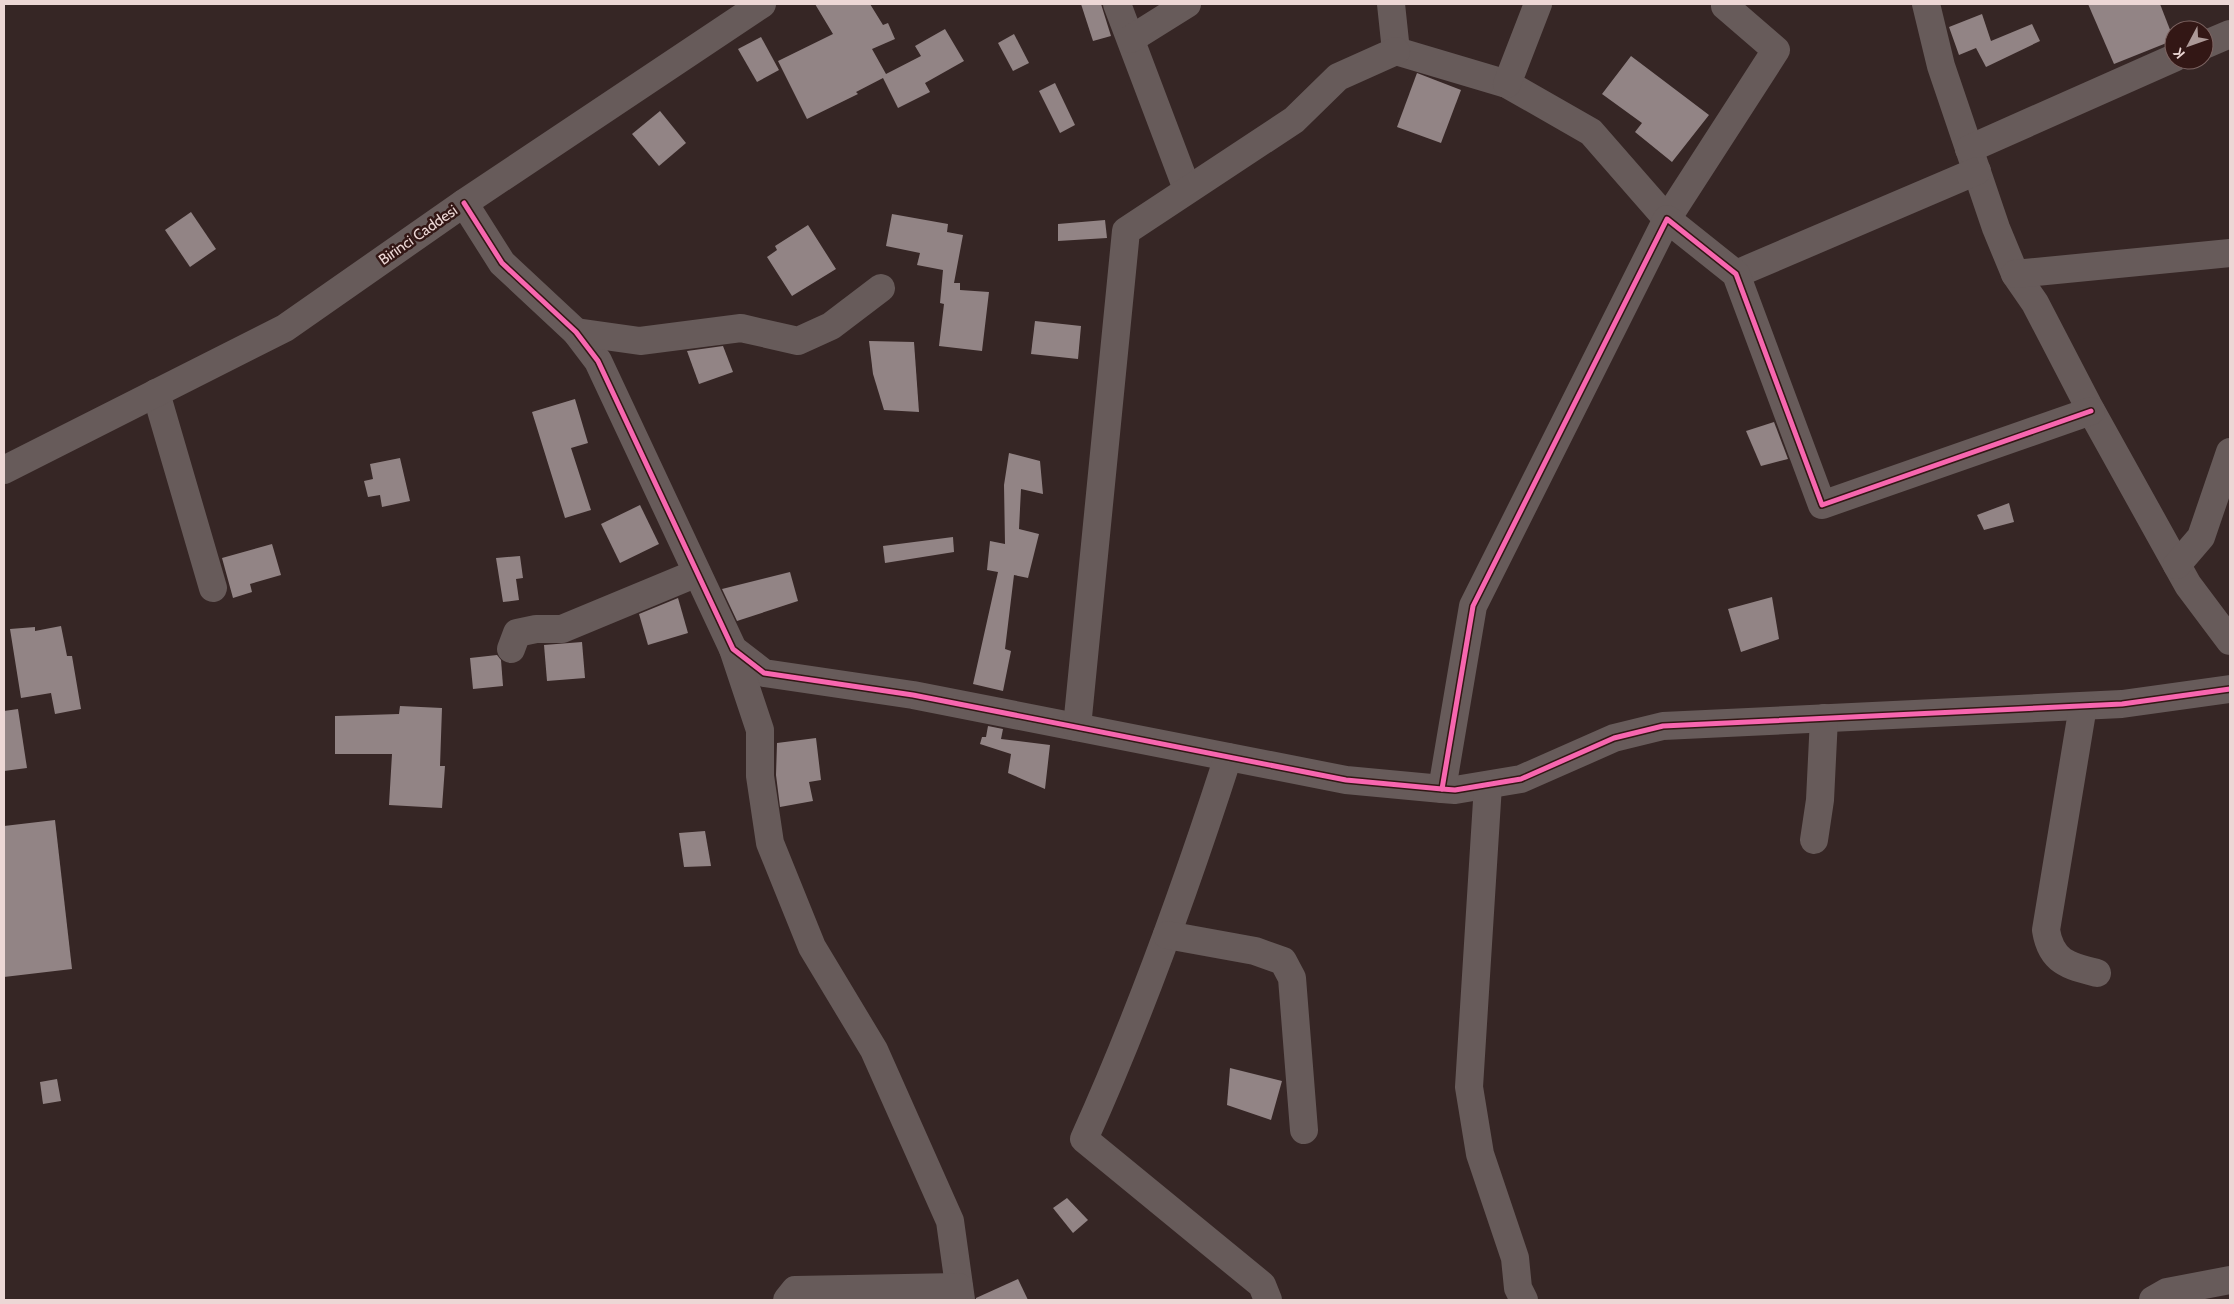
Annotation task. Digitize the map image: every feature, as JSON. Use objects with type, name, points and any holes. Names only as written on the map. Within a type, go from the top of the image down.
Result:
[{"type":"street","name":"Birinci Caddesi","points":[[4,470],[285,328],[464,203],[762,4]]},
{"type":"street","points":[[1117,4],[1187,189]]},
{"type":"street","points":[[1131,38],[1188,4]]},
{"type":"street","points":[[1391,4],[1396,51]]},
{"type":"street","points":[[1507,84],[1538,4]]},
{"type":"street","points":[[1926,4],[1941,66],[1996,228],[2014,274],[2035,303],[2091,410],[2188,585],[2230,641]]},
{"type":"street","points":[[1442,789],[1473,606],[1667,219],[1776,50],[1725,5]]},
{"type":"street","points":[[2214,41],[2230,34]]},
{"type":"street","points":[[1077,727],[1126,231],[1294,120],[1338,77],[1396,51],[1507,84],[1591,132],[1667,219],[1736,274],[1822,505],[2091,410]]},
{"type":"street","points":[[1736,274],[1973,160],[2164,63]]},
{"type":"street","points":[[464,203],[502,264],[576,332],[598,361],[733,649],[760,730],[760,776],[770,843],[812,947],[874,1050],[950,1221],[960,1294],[795,1290],[787,1300]]},
{"type":"street","points":[[2014,274],[2230,253]]},
{"type":"street","points":[[576,332],[640,341],[741,328],[798,341],[831,326],[881,288]]},
{"type":"street","points":[[156,393],[214,588]]},
{"type":"street","points":[[2177,565],[2201,537],[2230,452]]},
{"type":"street","points":[[512,650],[517,633],[536,629],[547,622],[562,630],[696,573]]},
{"type":"street","points":[[733,649],[764,673],[912,695],[1346,780],[1455,790],[1521,779],[1614,738],[1663,726],[2132,703],[2230,689]]},
{"type":"street","points":[[2083,706],[2046,930],[2048,944],[2058,958],[2073,967],[2097,973]]},
{"type":"street","points":[[1814,840],[1820,800],[1824,718]]},
{"type":"street","points":[[1228,756],[1167,935],[1121,1056],[1084,1139],[1262,1285],[1268,1300]]},
{"type":"street","points":[[1488,785],[1469,1087],[1480,1154],[1515,1258],[1518,1288],[1524,1300]]},
{"type":"street","points":[[1167,935],[1255,951],[1283,961],[1292,978],[1304,1130]]},
{"type":"street","points":[[2163,1298],[2230,1280]]},
{"type":"building","points":[[815,4],[870,4],[883,25],[888,23],[895,39],[872,49],[886,74],[921,56],[915,46],[945,29],[964,61],[925,83],[930,92],[898,108],[883,78],[856,92],[858,94],[807,119],[778,61],[833,34]]},
{"type":"building","points":[[1081,4],[1101,4],[1111,36],[1093,41]]},
{"type":"building","points":[[2088,4],[2160,4],[2166,20],[2164,20],[2164,44],[2114,64]]},
{"type":"building","points":[[1982,14],[1991,41],[2032,24],[2040,41],[1986,67],[1976,48],[1959,55],[1949,27]]},
{"type":"building","points":[[1014,34],[1029,63],[1013,71],[998,43]]},
{"type":"building","points":[[761,37],[779,70],[757,82],[738,49]]},
{"type":"building","points":[[1631,56],[1709,115],[1672,162],[1635,132],[1642,123],[1602,94]]},
{"type":"building","points":[[1417,73],[1461,90],[1441,143],[1397,127]]},
{"type":"building","points":[[1055,83],[1075,125],[1060,133],[1039,91]]},
{"type":"building","points":[[660,111],[686,143],[659,166],[632,134]]},
{"type":"building","points":[[191,212],[216,249],[190,267],[165,230]]},
{"type":"building","points":[[892,214],[948,224],[947,232],[963,235],[954,283],[960,283],[960,290],[989,292],[982,351],[939,346],[944,304],[940,303],[943,270],[917,265],[920,253],[886,246]]},
{"type":"building","points":[[1105,220],[1107,238],[1058,241],[1058,224]]},
{"type":"building","points":[[808,225],[836,269],[792,296],[767,257],[777,250],[775,246]]},
{"type":"building","points":[[1035,321],[1081,326],[1078,359],[1031,354]]},
{"type":"building","points":[[869,341],[914,342],[919,412],[884,410],[873,374]]},
{"type":"building","points":[[723,346],[733,372],[699,384],[687,351]]},
{"type":"building","points":[[575,399],[588,443],[571,448],[591,510],[565,518],[532,412]]},
{"type":"building","points":[[1774,422],[1788,459],[1761,466],[1746,431]]},
{"type":"building","points":[[1009,453],[1040,461],[1043,494],[1021,489],[1019,529],[1039,534],[1028,578],[1014,575],[1005,649],[1011,651],[1003,691],[973,684],[998,572],[987,570],[990,541],[1005,544],[1004,485]]},
{"type":"building","points":[[400,458],[410,501],[382,507],[380,495],[368,497],[364,481],[373,479],[370,464]]},
{"type":"building","points":[[2009,503],[2014,522],[1984,530],[1977,515]]},
{"type":"building","points":[[640,505],[659,544],[620,563],[601,524]]},
{"type":"building","points":[[953,537],[954,552],[885,563],[883,546]]},
{"type":"building","points":[[272,544],[281,575],[250,584],[252,592],[233,598],[222,558]]},
{"type":"building","points":[[520,556],[523,578],[516,579],[519,600],[503,602],[496,558]]},
{"type":"building","points":[[790,572],[798,601],[737,621],[722,589]]},
{"type":"building","points":[[1772,597],[1779,639],[1741,652],[1728,609]]},
{"type":"building","points":[[678,598],[688,633],[648,645],[639,614]]},
{"type":"building","points":[[61,626],[67,656],[72,656],[81,709],[55,714],[51,693],[21,698],[10,629],[35,627],[35,631]]},
{"type":"building","points":[[582,642],[585,678],[547,681],[544,645]]},
{"type":"building","points":[[497,655],[501,660],[503,686],[473,689],[470,658]]},
{"type":"building","points":[[400,706],[442,708],[440,766],[445,766],[442,808],[389,805],[392,754],[335,754],[335,716],[399,714]]},
{"type":"building","points":[[18,709],[27,768],[4,771],[4,711]]},
{"type":"building","points":[[988,726],[1003,729],[1001,739],[1050,745],[1045,789],[1008,773],[1011,754],[980,744],[982,737],[986,737]]},
{"type":"building","points":[[816,738],[821,780],[809,782],[813,801],[780,807],[776,775],[777,743]]},
{"type":"building","points":[[55,820],[72,969],[4,977],[4,826]]},
{"type":"building","points":[[705,831],[711,866],[684,867],[679,833]]},
{"type":"building","points":[[1230,1068],[1282,1081],[1271,1120],[1227,1105]]},
{"type":"building","points":[[57,1079],[61,1101],[43,1104],[40,1082]]},
{"type":"building","points":[[1067,1198],[1088,1220],[1073,1233],[1053,1208]]},
{"type":"building","points":[[1018,1279],[1028,1300],[976,1300],[976,1298]]},
{"type":"cycle path","points":[[464,203],[502,263],[576,332],[598,361],[733,649],[764,673],[913,695],[1346,780],[1455,790],[1521,779],[1614,738],[1663,726],[2122,704],[2230,689]]},
{"type":"cycle path","points":[[1442,789],[1473,606],[1667,219],[1736,274],[1822,505],[2091,411]]}]
